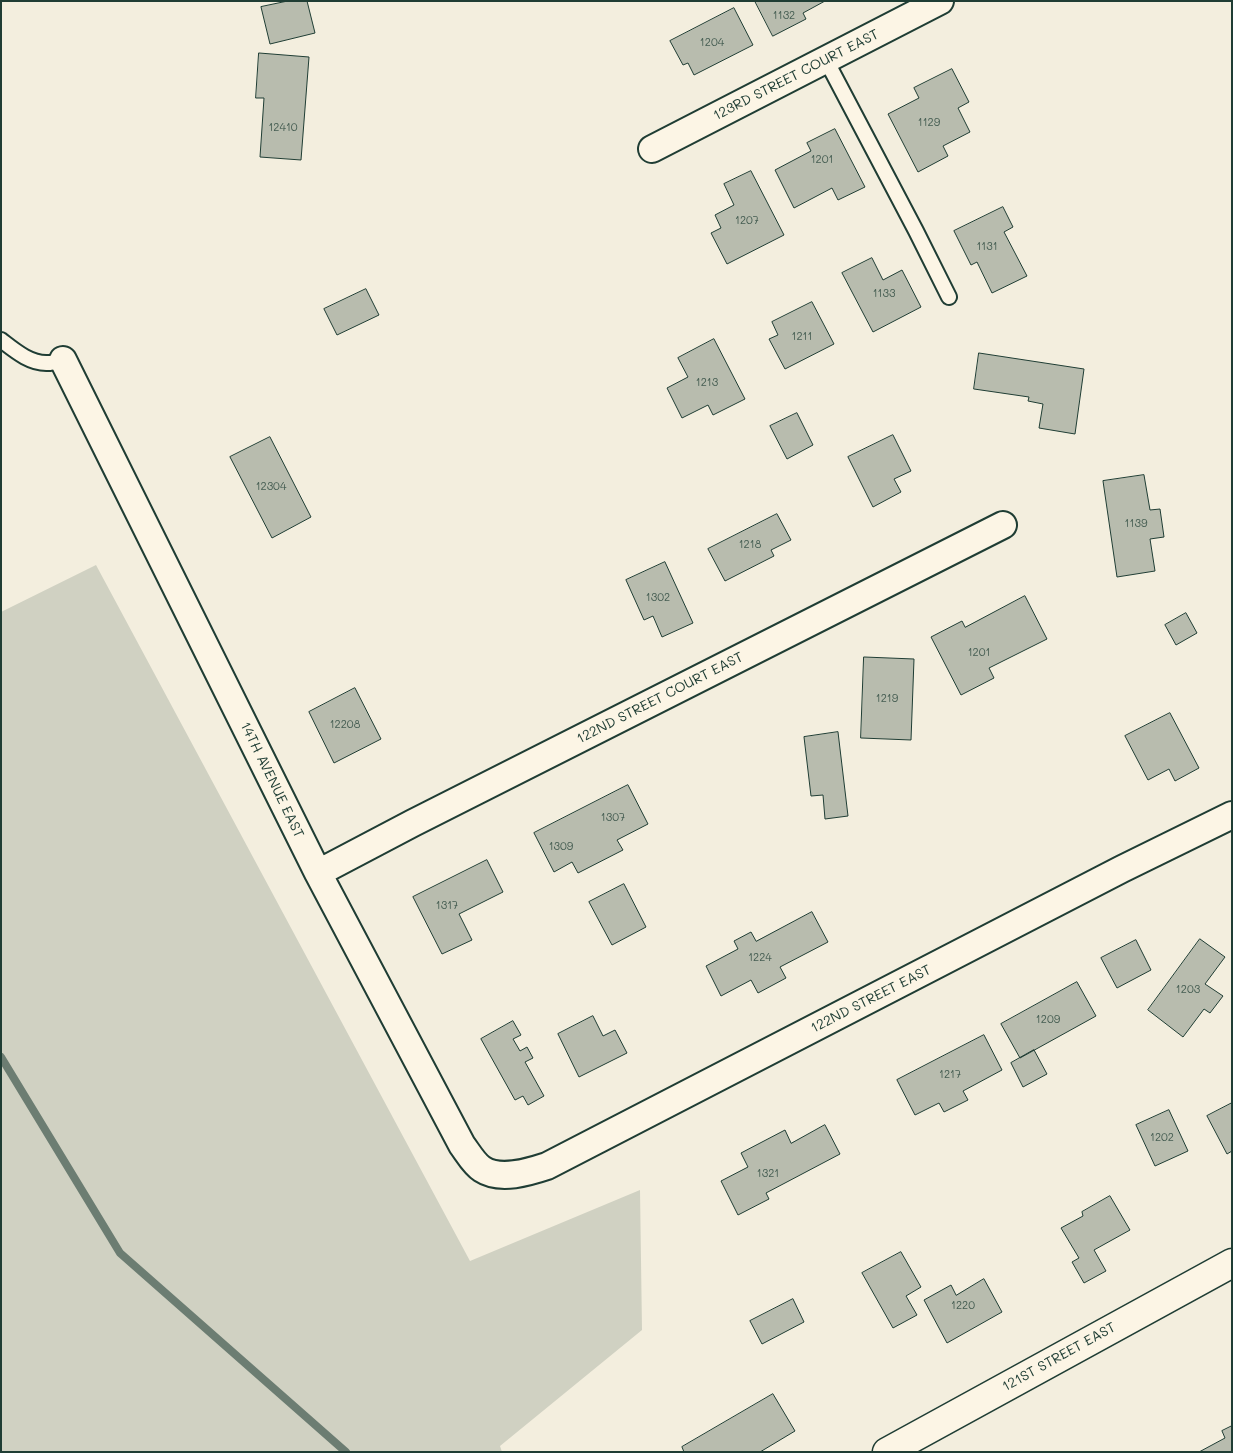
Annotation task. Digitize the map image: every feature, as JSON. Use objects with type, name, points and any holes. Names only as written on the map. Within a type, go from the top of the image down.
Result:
[{"type":"street","name":"123RD STREET COURT EAST","points":[[652,149],[940,1]]},
{"type":"street","name":"14TH AVENUE EAST","points":[[64,360],[318,873],[462,1145],[482,1170],[493,1174],[507,1175]]},
{"type":"street","name":"122ND STREET COURT EAST","points":[[318,873],[422,818],[1003,525]]},
{"type":"street","name":"122ND STREET EAST","points":[[507,1175],[533,1171],[547,1166],[1122,869],[1232,815]]},
{"type":"street","name":"121ST STREET EAST","points":[[887,1452],[1232,1263]]},
{"type":"lane","points":[[826,60],[949,297]]},
{"type":"lane","points":[[1,340],[18,353],[46,364],[64,360]]},
{"type":"shaded area","points":[[96,565],[470,1261],[640,1190],[642,1330],[500,1446],[502,1452],[1,1452],[1,612]]},
{"type":"building","points":[[288,1],[307,1],[315,33],[270,44],[261,7]]},
{"type":"building","points":[[755,1],[825,1],[803,13],[806,19],[773,36]]},
{"type":"building","points":[[734,8],[753,45],[694,75],[688,63],[683,65],[670,41]]},
{"type":"building","points":[[259,53],[309,57],[301,160],[260,157],[264,98],[256,98]]},
{"type":"building","points":[[952,69],[969,102],[958,108],[970,132],[943,146],[948,156],[918,172],[888,114],[919,98],[914,88]]},
{"type":"building","points":[[835,129],[865,187],[838,200],[832,188],[794,208],[775,170],[811,151],[807,143]]},
{"type":"building","points":[[751,171],[784,235],[727,264],[711,233],[721,228],[715,215],[734,205],[724,184]]},
{"type":"building","points":[[1003,207],[1013,227],[1004,232],[1027,276],[992,293],[977,262],[971,265],[954,231]]},
{"type":"building","points":[[872,258],[883,280],[902,270],[921,307],[873,332],[842,273]]},
{"type":"building","points":[[366,289],[379,315],[337,335],[324,309]]},
{"type":"building","points":[[812,302],[834,344],[785,369],[769,339],[778,335],[772,322]]},
{"type":"building","points":[[714,339],[745,399],[713,415],[708,405],[682,418],[667,388],[688,377],[678,358]]},
{"type":"building","points":[[979,353],[1084,369],[1075,434],[1039,428],[1043,404],[1028,401],[1029,397],[974,389]]},
{"type":"building","points":[[797,413],[813,445],[787,459],[770,426]]},
{"type":"building","points":[[893,435],[911,471],[894,479],[901,492],[873,507],[848,457]]},
{"type":"building","points":[[270,437],[311,517],[272,538],[230,457]]},
{"type":"building","points":[[1144,475],[1150,510],[1160,509],[1164,537],[1150,539],[1155,571],[1117,577],[1103,481]]},
{"type":"building","points":[[777,514],[791,540],[771,550],[774,556],[725,581],[708,549]]},
{"type":"building","points":[[665,562],[693,623],[662,637],[653,616],[644,620],[626,580]]},
{"type":"building","points":[[1025,596],[1047,639],[989,668],[994,678],[961,695],[931,637],[962,621],[965,627]]},
{"type":"building","points":[[1186,613],[1197,633],[1176,645],[1165,625]]},
{"type":"building","points":[[864,657],[914,659],[911,740],[861,738]]},
{"type":"building","points":[[355,688],[381,739],[334,763],[309,712]]},
{"type":"building","points":[[1170,713],[1199,768],[1175,781],[1169,769],[1148,780],[1125,736]]},
{"type":"building","points":[[838,732],[848,816],[825,819],[823,795],[811,796],[804,737]]},
{"type":"building","points":[[628,785],[648,824],[617,840],[623,850],[578,873],[572,862],[554,872],[534,833]]},
{"type":"building","points":[[487,860],[503,892],[459,914],[472,940],[442,954],[413,897]]},
{"type":"building","points":[[624,884],[646,927],[612,945],[589,902]]},
{"type":"building","points":[[812,912],[828,942],[780,967],[786,978],[758,993],[751,980],[721,996],[706,966],[738,949],[734,941],[751,932],[756,941]]},
{"type":"building","points":[[1200,939],[1225,957],[1205,984],[1223,996],[1210,1013],[1204,1009],[1183,1037],[1148,1010]]},
{"type":"building","points":[[1136,940],[1151,970],[1117,988],[1101,958]]},
{"type":"building","points":[[1077,982],[1096,1016],[1020,1058],[1001,1024]]},
{"type":"building","points":[[593,1016],[603,1036],[615,1030],[627,1053],[579,1077],[558,1034]]},
{"type":"building","points":[[513,1021],[521,1035],[513,1039],[520,1051],[527,1047],[533,1058],[525,1062],[544,1096],[528,1105],[523,1096],[515,1100],[481,1039]]},
{"type":"building","points":[[984,1035],[1002,1070],[963,1091],[968,1100],[944,1112],[939,1103],[915,1115],[897,1080]]},
{"type":"building","points":[[1034,1050],[1047,1074],[1023,1087],[1011,1063]]},
{"type":"building","points":[[1232,1103],[1232,1151],[1227,1154],[1207,1116]]},
{"type":"building","points":[[1169,1110],[1188,1151],[1155,1166],[1136,1125]]},
{"type":"building","points":[[825,1125],[840,1154],[766,1193],[769,1199],[738,1215],[721,1181],[748,1167],[741,1153],[785,1130],[791,1143]]},
{"type":"building","points":[[1110,1196],[1130,1230],[1094,1250],[1106,1271],[1084,1283],[1072,1262],[1079,1258],[1061,1228],[1083,1216],[1082,1212]]},
{"type":"building","points":[[901,1252],[921,1287],[906,1296],[917,1315],[893,1328],[862,1273]]},
{"type":"building","points":[[984,1279],[1002,1312],[947,1343],[924,1300],[951,1285],[956,1295]]},
{"type":"building","points":[[793,1299],[804,1322],[762,1344],[750,1321]]},
{"type":"building","points":[[773,1394],[795,1431],[760,1452],[684,1452],[682,1447]]},
{"type":"building","points":[[1232,1426],[1232,1452],[1199,1452],[1225,1438],[1222,1431]]},
{"type":"waterway","points":[[1,1057],[120,1253],[346,1452]]}]
